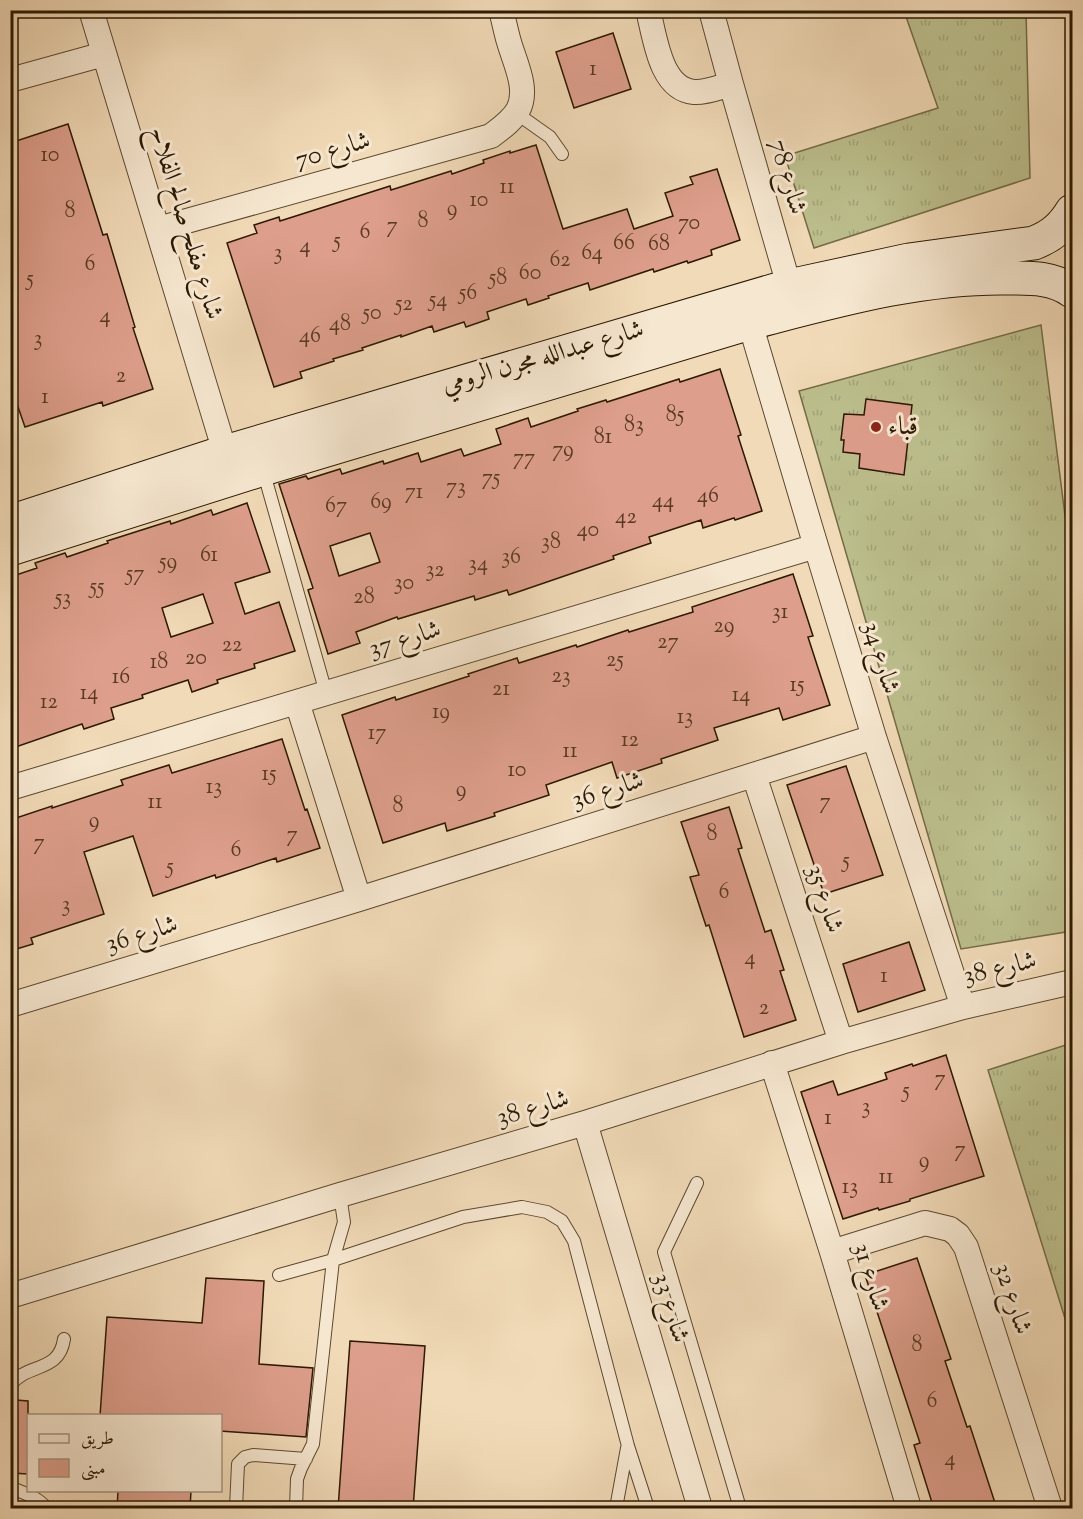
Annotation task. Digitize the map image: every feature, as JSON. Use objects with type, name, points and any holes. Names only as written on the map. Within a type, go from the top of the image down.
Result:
[{"type":"main road","name":"شارع عبدالله مجرن الرومي","points":[[11,527],[225,452],[789,286],[909,260],[1034,243],[1060,243],[1056,232],[1072,211]]},
{"type":"main road","name":"شارع عبدالله مجرن الرومي","points":[[11,527],[263,469],[750,323],[825,303],[941,280],[985,277],[1036,278],[1067,282]]},
{"type":"street","name":"شارع مفلح صالح الفلاح","points":[[91,10],[225,452]]},
{"type":"street","points":[[501,10],[521,80],[522,94],[516,113]]},
{"type":"street","points":[[648,10],[663,69],[672,81],[683,90],[696,92],[731,84]]},
{"type":"street","name":"شارع 78","points":[[711,10],[789,286]]},
{"type":"street","points":[[10,80],[104,54]]},
{"type":"street","name":"شارع 70","points":[[158,229],[491,136],[516,113]]},
{"type":"street","name":"شارع 34","points":[[750,323],[874,737],[963,1007]]},
{"type":"street","name":"شارع 37","points":[[10,788],[816,546]]},
{"type":"street","points":[[297,702],[359,899]]},
{"type":"street","name":"شارع 36","points":[[10,1005],[359,899],[874,737]]},
{"type":"street","name":"شارع 35","points":[[754,775],[841,1042]]},
{"type":"street","name":"شارع 38","points":[[10,1296],[585,1123],[841,1042],[963,1007],[1072,982]]},
{"type":"street","name":"شارع 31","points":[[772,1063],[832,1252],[909,1509]]},
{"type":"street","name":"شارع 33","points":[[585,1123],[700,1509]]},
{"type":"street","name":"شارع 32","points":[[832,1252],[925,1223],[950,1229],[958,1235],[966,1247],[1050,1509]]},
{"type":"lane","points":[[516,113],[550,137],[562,154]]},
{"type":"lane","points":[[263,469],[326,693]]},
{"type":"lane","points":[[697,1183],[664,1252],[740,1509]]},
{"type":"lane","points":[[296,1509],[297,1479],[313,1444],[333,1260],[344,1222],[340,1195]]},
{"type":"lane","points":[[279,1275],[333,1260],[463,1217],[522,1208],[547,1212],[562,1221],[574,1240],[628,1446],[648,1509]]},
{"type":"lane","points":[[10,1386],[23,1373],[54,1361],[63,1347],[64,1339]]},
{"type":"lane","points":[[616,1509],[628,1446]]},
{"type":"lane","points":[[236,1509],[238,1464],[245,1457],[253,1455],[306,1459]]},
{"type":"lane","points":[[10,1487],[35,1498],[46,1509]]},
{"type":"green space","points":[[904,11],[1026,11],[1030,178],[814,248],[785,156],[938,108]]},
{"type":"green space","points":[[1041,325],[1072,571],[1072,931],[961,949],[799,391]]},
{"type":"green space","points":[[1072,1043],[1072,1341],[988,1070]]},
{"type":"building","points":[[613,33],[631,89],[574,108],[556,52]]},
{"type":"building","points":[[68,124],[103,235],[107,234],[135,327],[133,328],[153,389],[103,406],[102,402],[25,427],[10,384],[10,143]]},
{"type":"building","points":[[536,145],[563,229],[627,209],[634,229],[673,216],[665,193],[693,184],[690,177],[717,169],[740,240],[711,250],[712,255],[688,263],[687,261],[654,272],[653,269],[590,290],[588,283],[528,305],[526,299],[487,312],[489,319],[466,327],[464,322],[434,332],[432,326],[401,337],[401,335],[300,372],[302,378],[274,387],[227,243],[257,233],[254,225],[279,217],[280,221],[390,186],[391,190],[451,171],[452,174],[484,163],[483,160]]},
{"type":"building","points":[[720,369],[762,511],[703,528],[701,520],[649,537],[651,543],[613,556],[614,559],[509,595],[507,590],[475,600],[474,596],[398,619],[397,617],[356,632],[360,643],[328,654],[308,590],[313,588],[279,484],[306,476],[308,479],[340,469],[342,474],[418,453],[421,462],[461,449],[464,456],[501,444],[496,429],[528,418],[531,427],[606,400],[607,402],[679,379],[680,382]],"holes":[[[370,533],[380,562],[339,576],[330,546]]]},
{"type":"building","name":"قباء","points":[[866,399],[912,405],[904,475],[859,468],[860,454],[843,452],[844,440],[841,440],[844,414],[864,415]]},
{"type":"building","points":[[247,503],[270,572],[235,583],[245,614],[279,602],[295,651],[254,664],[255,668],[217,680],[218,683],[192,692],[188,680],[142,695],[143,698],[111,708],[114,719],[84,729],[82,724],[10,749],[10,577],[37,568],[35,563],[65,553],[67,557],[108,543],[107,541],[170,521],[171,524],[211,510],[213,515]],"holes":[[[203,594],[213,623],[171,637],[162,608]]]},
{"type":"building","points":[[793,574],[813,636],[808,637],[830,705],[783,720],[779,708],[714,728],[718,740],[661,759],[662,763],[617,778],[612,762],[546,785],[549,795],[494,813],[495,816],[447,831],[445,823],[383,843],[342,715],[395,697],[396,700],[517,658],[519,663],[693,612],[692,607]]},
{"type":"building","points":[[282,739],[320,848],[277,862],[276,858],[216,878],[215,875],[153,896],[133,836],[84,852],[104,914],[31,938],[33,944],[10,951],[10,820],[123,785],[121,780],[169,765],[172,773]]},
{"type":"building","points":[[846,766],[883,875],[824,894],[787,785]]},
{"type":"building","points":[[729,807],[742,848],[738,849],[765,932],[771,930],[784,970],[780,971],[796,1020],[744,1037],[709,925],[706,926],[690,877],[699,875],[681,822]]},
{"type":"building","points":[[909,942],[925,990],[858,1012],[843,964]]},
{"type":"building","points":[[946,1055],[984,1176],[910,1199],[910,1201],[843,1219],[801,1092],[833,1081],[838,1095],[887,1079],[885,1073]]},
{"type":"building","points":[[917,1258],[951,1359],[945,1361],[967,1427],[970,1426],[997,1509],[934,1509],[914,1445],[920,1443],[865,1275]]},
{"type":"building","points":[[206,1278],[264,1281],[259,1364],[313,1368],[306,1437],[222,1431],[222,1414],[100,1414],[107,1317],[202,1323]]},
{"type":"building","points":[[350,1341],[425,1346],[413,1509],[338,1509]]},
{"type":"building","points":[[16,1400],[28,1401],[27,1474],[11,1473]]},
{"type":"building","points":[[118,1492],[191,1492],[190,1509],[117,1509]]},
{"type":"place","name":"قباء","points":[[876,427]]}]
